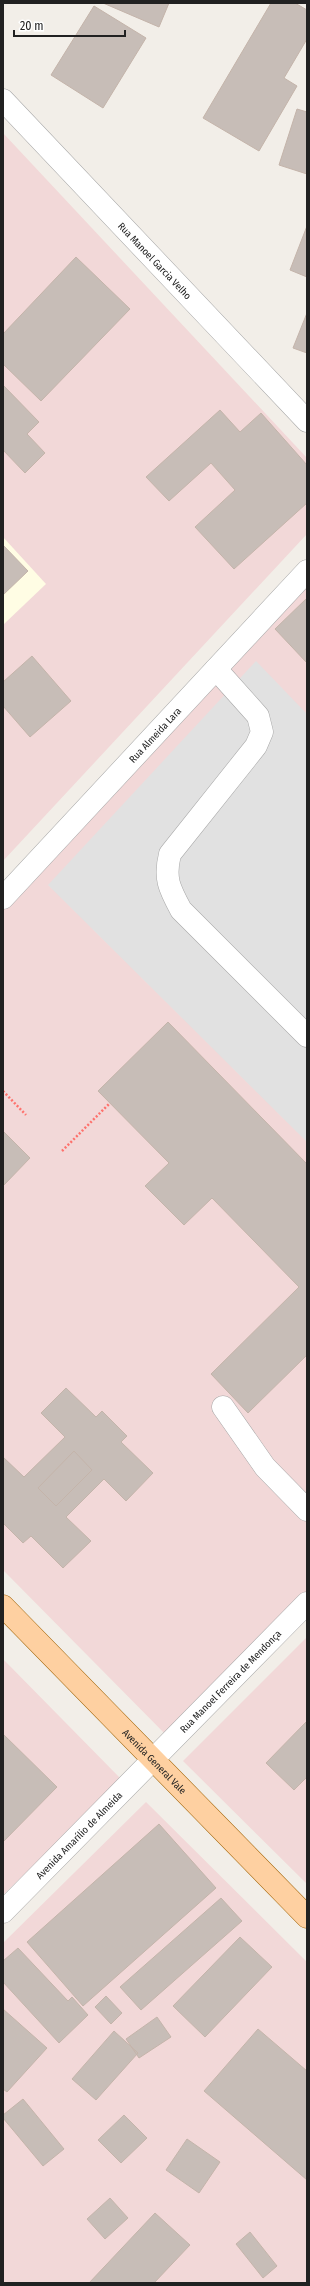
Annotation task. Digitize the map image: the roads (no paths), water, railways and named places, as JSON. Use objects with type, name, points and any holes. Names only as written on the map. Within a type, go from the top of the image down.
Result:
[{"type":"main road","name":"Avenida General Vale","points":[[3,1606],[307,1917]]},
{"type":"street","name":"Rua Manoel Garcia Velho","points":[[3,100],[307,421]]},
{"type":"street","name":"Rua Almeida Lara","points":[[3,898],[307,571]]},
{"type":"street","points":[[216,669],[258,716],[262,732],[256,746],[170,854],[166,870],[171,891],[181,910],[307,1036]]},
{"type":"street","points":[[223,1407],[265,1467],[307,1510]]},
{"type":"street","name":"Rua Manoel Ferreira de Mendonça","points":[[154,1759],[307,1603]]},
{"type":"street","name":"Avenida Amarílio de Almeida","points":[[3,1912],[154,1759]]}]
